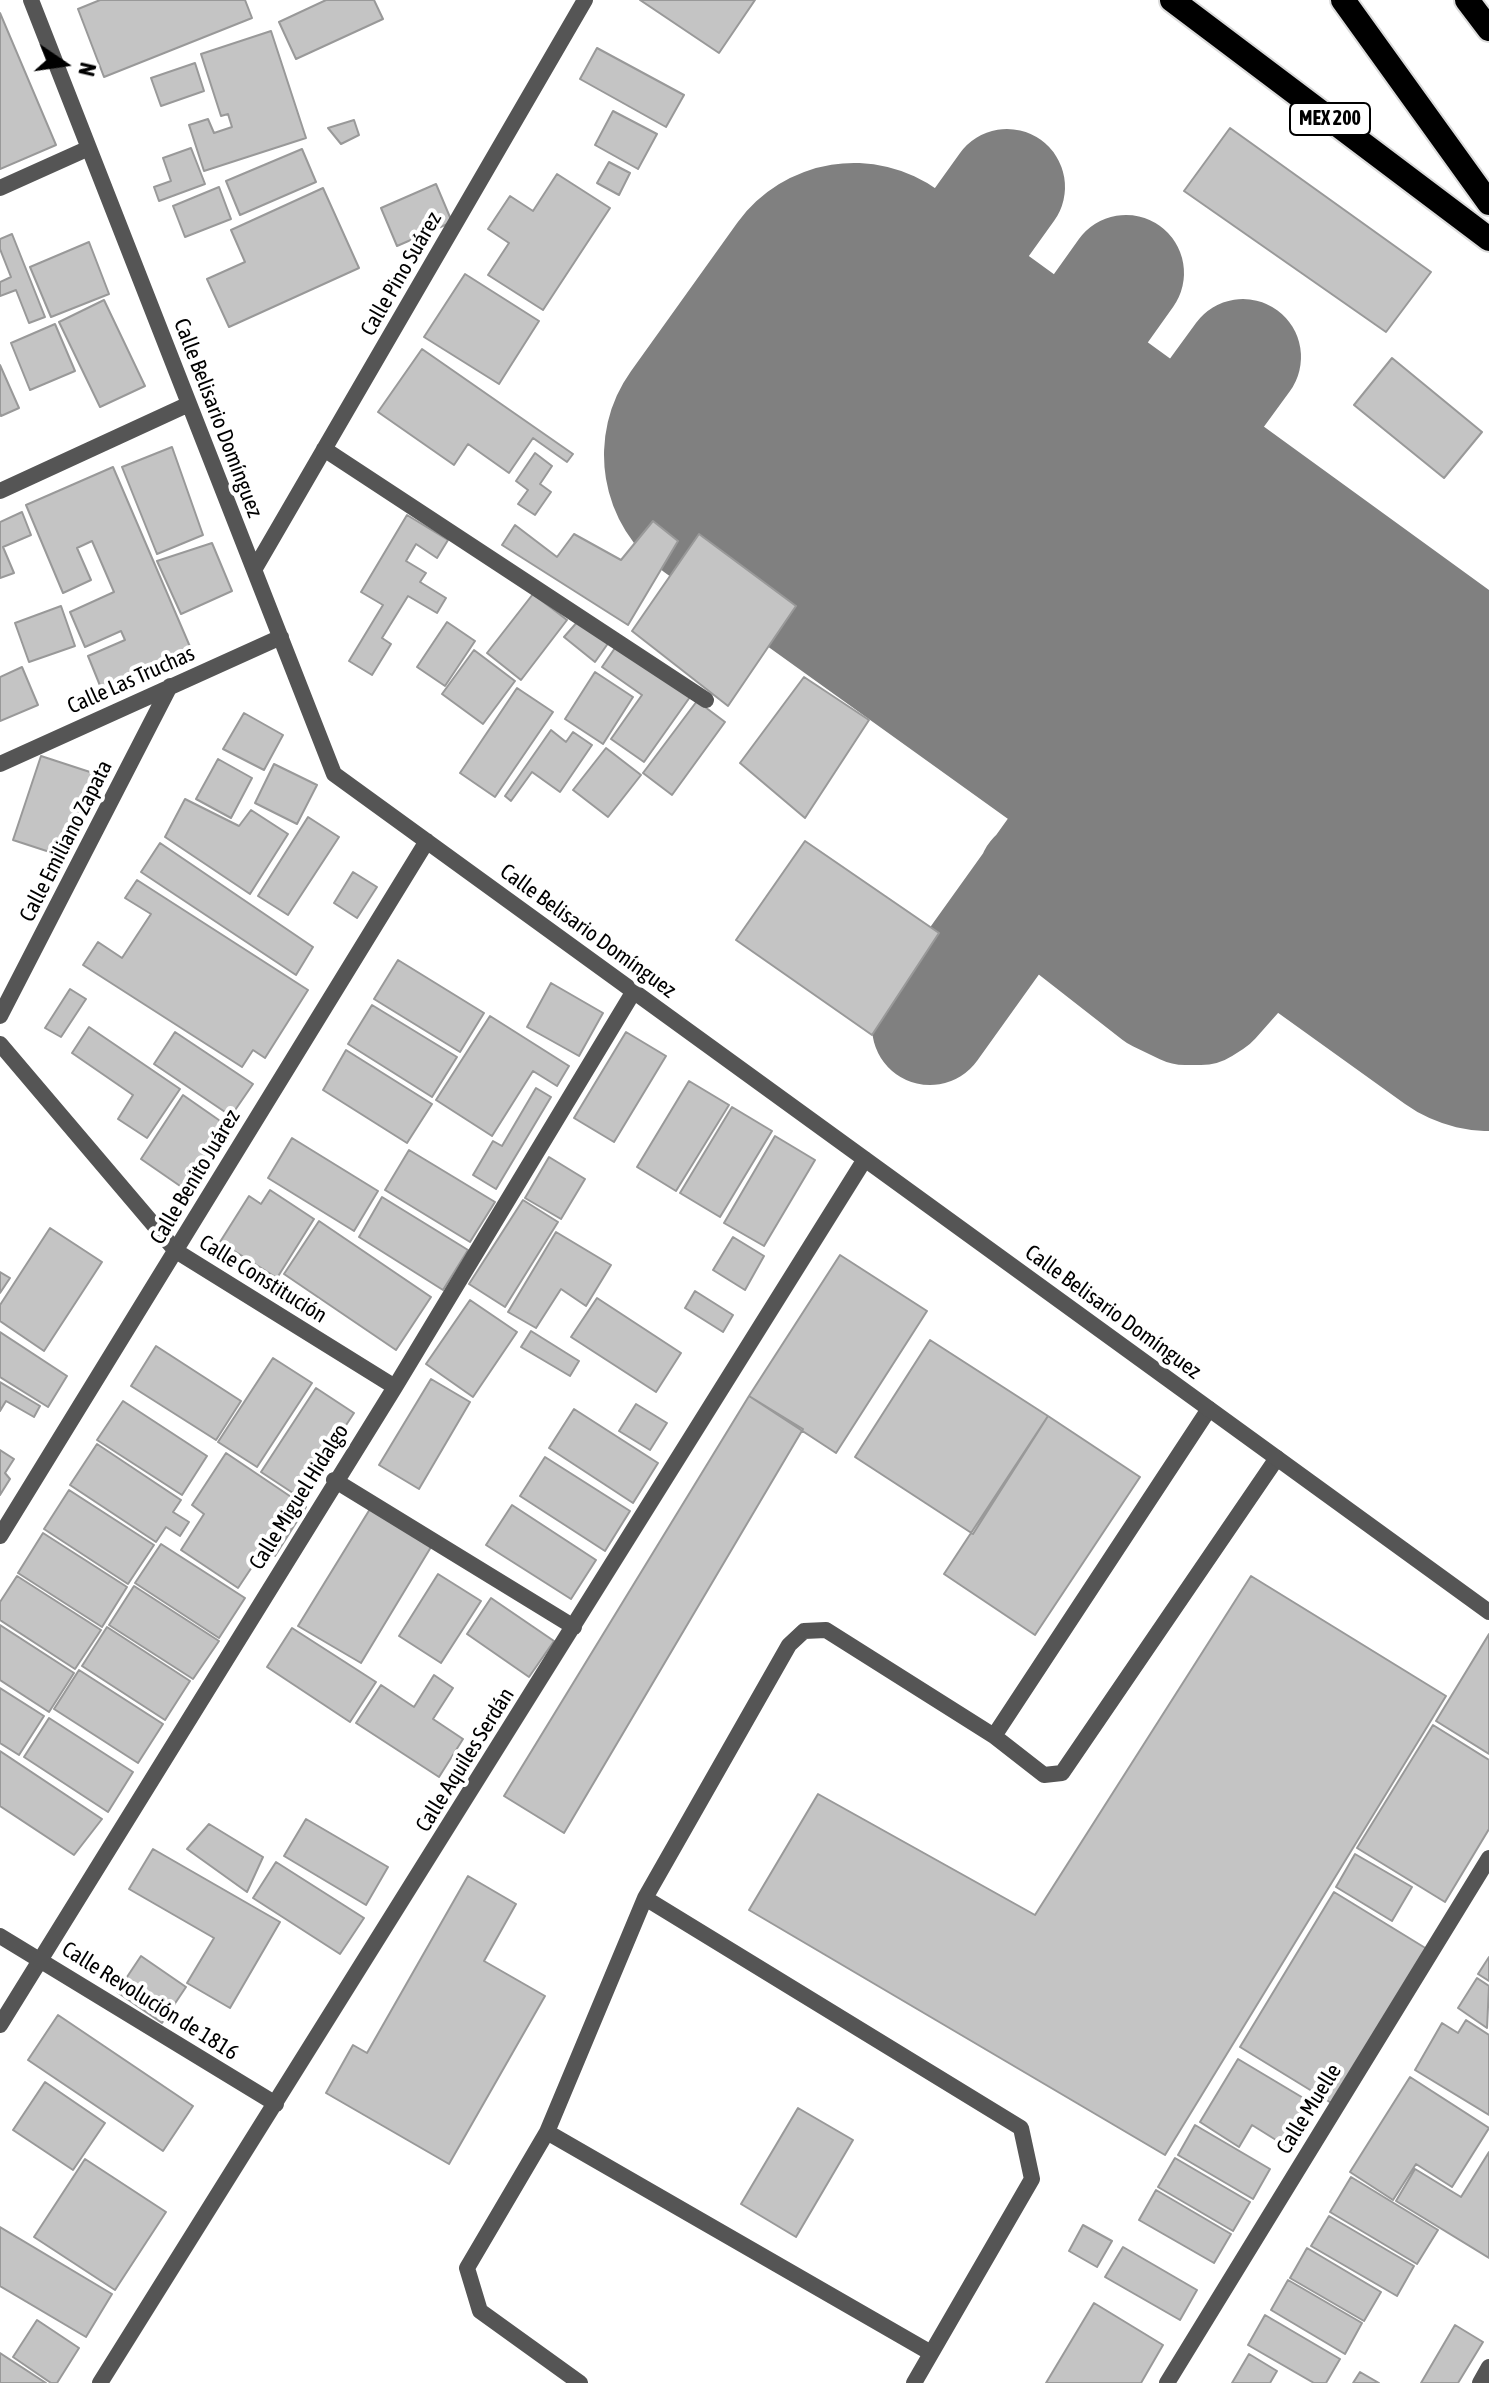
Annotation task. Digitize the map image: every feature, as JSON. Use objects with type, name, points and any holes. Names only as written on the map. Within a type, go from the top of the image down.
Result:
[{"type":"highway","name":"MEX 200","points":[[1172,0],[1489,239]]},
{"type":"highway","points":[[1343,0],[1489,203]]},
{"type":"highway","points":[[1467,0],[1489,29]]},
{"type":"street","name":"Calle Belisario Domínguez","points":[[31,0],[334,774],[1489,1612]]},
{"type":"street","name":"Calle Pino Suárez","points":[[254,570],[585,0]]},
{"type":"street","points":[[0,188],[89,148]]},
{"type":"street","points":[[0,491],[189,404]]},
{"type":"street","points":[[324,449],[706,700]]},
{"type":"street","name":"Calle Las Truchas","points":[[0,764],[281,637]]},
{"type":"street","name":"Calle Emiliano Zapata","points":[[0,1016],[170,686]]},
{"type":"street","name":"Calle Benito Juárez","points":[[0,1536],[427,841]]},
{"type":"street","name":"Calle Miguel Hidalgo","points":[[0,2025],[334,1480],[395,1387],[634,991]]},
{"type":"street","name":"Calle Constitución","points":[[0,1044],[176,1251],[395,1387]]},
{"type":"street","name":"Calle Aquiles Serdán","points":[[100,2383],[865,1159]]},
{"type":"street","points":[[994,1736],[1209,1409]]},
{"type":"street","points":[[580,2383],[480,2311],[467,2268],[547,2132],[645,1898],[789,1645],[804,1631],[826,1630],[994,1736],[1044,1775],[1062,1773],[1277,1458]]},
{"type":"street","points":[[334,1480],[574,1627]]},
{"type":"street","name":"Calle Muelle","points":[[1167,2383],[1489,1858]]},
{"type":"street","points":[[645,1898],[1021,2128],[1032,2179],[914,2383]]},
{"type":"street","name":"Calle Revolución de 1816","points":[[0,1936],[276,2104]]},
{"type":"street","points":[[547,2132],[931,2353]]},
{"type":"street","points":[[1480,2383],[1489,2367]]},
{"type":"building","points":[[100,0],[245,0],[252,18],[104,77],[78,9]]},
{"type":"building","points":[[326,0],[374,0],[383,19],[296,59],[279,22]]},
{"type":"building","points":[[640,0],[755,0],[719,53]]},
{"type":"building","points":[[0,13],[56,145],[0,169]]},
{"type":"building","points":[[271,31],[306,138],[204,171],[189,125],[208,119],[214,133],[232,127],[228,114],[221,116],[201,54]]},
{"type":"building","points":[[597,48],[684,95],[666,127],[580,79]]},
{"type":"building","points":[[195,63],[204,91],[161,106],[151,78]]},
{"type":"building","points":[[613,111],[657,134],[638,169],[595,145]]},
{"type":"building","points":[[354,120],[359,135],[341,144],[328,128]]},
{"type":"building","points":[[1230,128],[1431,272],[1386,332],[1184,191]]},
{"type":"building","points":[[191,148],[205,184],[159,201],[154,187],[171,181],[163,158]]},
{"type":"building","points":[[302,149],[316,182],[240,215],[226,181]]},
{"type":"building","points":[[609,162],[630,173],[619,195],[597,183]]},
{"type":"building","points":[[557,174],[610,208],[543,310],[488,275],[509,243],[488,229],[510,196],[533,211]]},
{"type":"building","points":[[436,184],[452,222],[397,246],[381,208]]},
{"type":"building","points":[[219,187],[231,219],[185,237],[173,206]]},
{"type":"building","points":[[323,188],[359,268],[229,327],[207,279],[245,262],[231,230]]},
{"type":"building","points":[[12,234],[45,317],[29,323],[16,290],[0,296],[0,282],[11,277],[0,249],[0,239]]},
{"type":"building","points":[[89,242],[109,294],[51,317],[30,267]]},
{"type":"building","points":[[465,274],[539,321],[499,384],[424,337]]},
{"type":"building","points":[[104,300],[145,386],[100,407],[59,322]]},
{"type":"building","points":[[55,324],[75,371],[30,390],[11,343]]},
{"type":"building","points":[[422,349],[573,454],[567,462],[533,438],[509,473],[468,444],[454,465],[378,412]]},
{"type":"building","points":[[1392,358],[1482,432],[1444,478],[1354,405]]},
{"type":"building","points":[[0,365],[19,408],[1,416],[0,413]]},
{"type":"building","points":[[172,447],[203,535],[157,554],[122,467]]},
{"type":"building","points":[[535,453],[552,466],[540,484],[551,492],[535,515],[518,504],[528,490],[516,481]]},
{"type":"building","points":[[113,467],[191,649],[101,688],[88,656],[125,640],[121,631],[85,647],[70,612],[114,592],[92,541],[77,548],[91,580],[63,593],[26,505]]},
{"type":"building","points":[[22,512],[31,535],[3,547],[14,573],[0,578],[0,522]]},
{"type":"building","points":[[407,515],[448,540],[437,558],[416,544],[406,561],[426,573],[420,582],[446,598],[437,613],[408,596],[382,638],[391,644],[372,675],[349,661],[383,605],[361,592]]},
{"type":"building","points":[[653,521],[678,541],[628,625],[502,545],[515,525],[557,557],[574,534],[621,560]]},
{"type":"building","points":[[699,534],[796,606],[728,706],[632,631]]},
{"type":"building","points":[[212,543],[232,591],[181,614],[157,561]]},
{"type":"building","points":[[533,594],[567,620],[521,680],[487,653]]},
{"type":"building","points":[[61,606],[75,646],[29,662],[15,623]]},
{"type":"building","points":[[579,620],[609,642],[595,662],[564,637]]},
{"type":"building","points":[[447,622],[475,641],[445,686],[417,667]]},
{"type":"building","points":[[617,645],[690,697],[644,762],[611,739],[642,695],[602,667]]},
{"type":"building","points":[[474,650],[515,681],[483,724],[442,694]]},
{"type":"building","points":[[22,667],[38,705],[0,721],[0,677]]},
{"type":"building","points":[[595,672],[633,697],[603,744],[565,719]]},
{"type":"building","points":[[804,677],[869,720],[805,818],[740,763]]},
{"type":"building","points":[[517,688],[553,712],[495,797],[460,773]]},
{"type":"building","points":[[697,701],[725,722],[672,795],[643,773]]},
{"type":"building","points":[[244,713],[283,735],[264,770],[223,749]]},
{"type":"building","points":[[551,730],[566,742],[573,732],[592,745],[560,792],[532,772],[511,801],[505,796]]},
{"type":"building","points":[[606,748],[641,775],[608,817],[573,790]]},
{"type":"building","points":[[41,756],[93,773],[65,857],[13,840]]},
{"type":"building","points":[[218,759],[252,778],[231,818],[196,799]]},
{"type":"building","points":[[274,764],[317,785],[297,824],[255,803]]},
{"type":"building","points":[[185,799],[239,826],[251,810],[288,834],[250,894],[165,837]]},
{"type":"building","points":[[308,817],[339,837],[288,915],[258,896]]},
{"type":"building","points":[[805,841],[939,933],[872,1035],[736,940]]},
{"type":"building","points":[[160,843],[313,947],[296,975],[141,872]]},
{"type":"building","points":[[353,872],[377,887],[357,918],[334,903]]},
{"type":"building","points":[[137,880],[308,990],[265,1058],[253,1050],[242,1067],[83,965],[98,942],[122,958],[151,914],[125,898]]},
{"type":"building","points":[[398,960],[484,1013],[460,1052],[374,999]]},
{"type":"building","points":[[551,983],[603,1013],[579,1056],[527,1027]]},
{"type":"building","points":[[70,989],[86,999],[61,1037],[45,1028]]},
{"type":"building","points":[[372,1005],[457,1057],[432,1097],[348,1044]]},
{"type":"building","points":[[490,1016],[569,1066],[557,1086],[533,1071],[492,1136],[436,1100]]},
{"type":"building","points":[[89,1027],[180,1089],[147,1138],[118,1119],[133,1095],[72,1053]]},
{"type":"building","points":[[175,1032],[253,1084],[231,1116],[154,1064]]},
{"type":"building","points":[[626,1032],[666,1056],[614,1142],[574,1118]]},
{"type":"building","points":[[346,1050],[432,1104],[407,1143],[323,1090]]},
{"type":"building","points":[[689,1081],[729,1105],[676,1191],[637,1167]]},
{"type":"building","points":[[536,1088],[551,1097],[496,1189],[473,1175],[493,1141],[502,1146]]},
{"type":"building","points":[[183,1095],[226,1125],[183,1188],[141,1159]]},
{"type":"building","points":[[732,1107],[772,1131],[720,1217],[680,1193]]},
{"type":"building","points":[[775,1136],[815,1160],[764,1246],[724,1223]]},
{"type":"building","points":[[292,1138],[378,1191],[354,1231],[268,1178]]},
{"type":"building","points":[[409,1150],[495,1202],[470,1242],[385,1190]]},
{"type":"building","points":[[549,1157],[585,1179],[561,1219],[525,1198]]},
{"type":"building","points":[[270,1190],[314,1219],[277,1278],[220,1242],[249,1196],[261,1204]]},
{"type":"building","points":[[382,1197],[468,1250],[443,1290],[359,1237]]},
{"type":"building","points":[[523,1200],[558,1222],[505,1307],[469,1284]]},
{"type":"building","points":[[319,1221],[431,1297],[396,1350],[284,1274]]},
{"type":"building","points":[[50,1228],[102,1262],[44,1351],[0,1321],[0,1305]]},
{"type":"building","points":[[556,1232],[611,1265],[586,1306],[561,1289],[536,1328],[508,1312]]},
{"type":"building","points":[[733,1237],[764,1256],[745,1290],[713,1270]]},
{"type":"building","points":[[840,1255],[927,1311],[836,1453],[749,1396]]},
{"type":"building","points":[[0,1272],[10,1278],[0,1293]]},
{"type":"building","points":[[695,1291],[733,1315],[723,1332],[685,1308]]},
{"type":"building","points":[[597,1298],[681,1353],[656,1392],[571,1337]]},
{"type":"building","points":[[470,1300],[517,1332],[473,1397],[426,1364]]},
{"type":"building","points":[[531,1331],[579,1361],[570,1376],[521,1347]]},
{"type":"building","points":[[0,1332],[67,1376],[48,1407],[0,1377]]},
{"type":"building","points":[[930,1340],[1048,1416],[973,1534],[855,1457]]},
{"type":"building","points":[[156,1346],[241,1401],[216,1440],[131,1386]]},
{"type":"building","points":[[273,1358],[312,1383],[257,1467],[218,1442]]},
{"type":"building","points":[[431,1379],[470,1402],[419,1489],[379,1465]]},
{"type":"building","points":[[0,1382],[40,1406],[34,1417],[6,1401],[0,1411]]},
{"type":"building","points":[[316,1388],[354,1413],[299,1497],[261,1472]]},
{"type":"building","points":[[749,1396],[803,1429],[564,1833],[504,1796]]},
{"type":"building","points":[[123,1401],[207,1456],[182,1495],[97,1440]]},
{"type":"building","points":[[636,1404],[667,1423],[650,1450],[619,1431]]},
{"type":"building","points":[[574,1409],[658,1463],[633,1503],[549,1448]]},
{"type":"building","points":[[1048,1416],[1140,1477],[1035,1635],[944,1574]]},
{"type":"building","points":[[97,1444],[181,1500],[173,1512],[189,1522],[180,1536],[166,1527],[156,1542],[70,1485]]},
{"type":"building","points":[[0,1450],[14,1459],[5,1473],[10,1479],[0,1495]]},
{"type":"building","points":[[226,1453],[306,1507],[275,1556],[264,1549],[238,1588],[181,1550],[204,1514],[192,1505]]},
{"type":"building","points":[[545,1457],[630,1511],[605,1551],[520,1496]]},
{"type":"building","points":[[69,1490],[154,1545],[128,1584],[44,1529]]},
{"type":"building","points":[[512,1505],[596,1560],[571,1599],[486,1545]]},
{"type":"building","points":[[370,1509],[431,1547],[361,1663],[298,1626]]},
{"type":"building","points":[[43,1533],[127,1587],[102,1627],[18,1573]]},
{"type":"building","points":[[161,1544],[245,1598],[219,1638],[135,1583]]},
{"type":"building","points":[[438,1574],[481,1601],[441,1663],[399,1636]]},
{"type":"building","points":[[17,1576],[101,1630],[75,1669],[0,1620],[0,1602]]},
{"type":"building","points":[[1251,1576],[1446,1696],[1165,2155],[749,1910],[818,1794],[1035,1915]]},
{"type":"building","points":[[134,1586],[219,1641],[193,1679],[109,1625]]},
{"type":"building","points":[[491,1598],[554,1641],[529,1677],[467,1634]]},
{"type":"building","points":[[0,1625],[74,1673],[49,1712],[0,1680]]},
{"type":"building","points":[[107,1627],[190,1681],[165,1720],[82,1666]]},
{"type":"building","points":[[292,1628],[376,1682],[350,1722],[267,1667]]},
{"type":"building","points":[[1489,1634],[1489,1754],[1436,1721]]},
{"type":"building","points":[[79,1670],[163,1724],[138,1763],[54,1709]]},
{"type":"building","points":[[434,1675],[453,1688],[433,1719],[463,1739],[439,1777],[356,1723],[381,1685],[414,1707]]},
{"type":"building","points":[[0,1688],[44,1716],[19,1755],[0,1743]]},
{"type":"building","points":[[49,1718],[133,1772],[108,1812],[24,1757]]},
{"type":"building","points":[[1433,1725],[1489,1760],[1489,1829],[1445,1902],[1357,1848]]},
{"type":"building","points":[[0,1751],[102,1819],[74,1855],[0,1806]]},
{"type":"building","points":[[306,1819],[388,1867],[366,1905],[284,1856]]},
{"type":"building","points":[[209,1824],[263,1857],[247,1892],[187,1849]]},
{"type":"building","points":[[153,1849],[280,1922],[230,2008],[187,1983],[214,1938],[129,1889]]},
{"type":"building","points":[[1355,1854],[1412,1887],[1392,1921],[1336,1887]]},
{"type":"building","points":[[276,1862],[364,1918],[340,1954],[253,1898]]},
{"type":"building","points":[[468,1876],[516,1904],[484,1961],[545,1996],[449,2164],[326,2093],[353,2045],[367,2053]]},
{"type":"building","points":[[1334,1892],[1427,1949],[1333,2104],[1240,2047]]},
{"type":"building","points":[[141,1956],[186,1987],[162,2023],[117,1992]]},
{"type":"building","points":[[1489,1957],[1489,1981],[1478,1974]]},
{"type":"building","points":[[1477,1978],[1489,1986],[1487,2028],[1458,2008]]},
{"type":"building","points":[[58,2015],[193,2106],[163,2151],[28,2060]]},
{"type":"building","points":[[1466,2020],[1489,2035],[1489,2115],[1415,2070],[1442,2023],[1458,2033]]},
{"type":"building","points":[[1238,2059],[1310,2102],[1284,2145],[1252,2125],[1239,2147],[1200,2122]]},
{"type":"building","points":[[1410,2077],[1489,2128],[1452,2187],[1416,2164],[1393,2200],[1350,2172]]},
{"type":"building","points":[[45,2082],[105,2123],[73,2170],[13,2130]]},
{"type":"building","points":[[798,2108],[853,2140],[796,2237],[741,2204]]},
{"type":"building","points":[[1195,2125],[1270,2169],[1253,2199],[1178,2155]]},
{"type":"building","points":[[1489,2152],[1489,2258],[1396,2201],[1415,2169],[1461,2197]]},
{"type":"building","points":[[1175,2158],[1250,2202],[1233,2231],[1158,2187]]},
{"type":"building","points":[[85,2159],[166,2212],[115,2290],[34,2237]]},
{"type":"building","points":[[1351,2177],[1438,2230],[1417,2264],[1330,2212]]},
{"type":"building","points":[[1156,2190],[1231,2234],[1214,2263],[1139,2220]]},
{"type":"building","points":[[1329,2216],[1414,2266],[1397,2296],[1311,2246]]},
{"type":"building","points":[[1083,2225],[1112,2241],[1097,2267],[1069,2251]]},
{"type":"building","points":[[0,2227],[112,2294],[86,2337],[0,2286]]},
{"type":"building","points":[[1123,2247],[1197,2290],[1180,2320],[1105,2277]]},
{"type":"building","points":[[1307,2248],[1381,2292],[1364,2321],[1290,2278]]},
{"type":"building","points":[[1288,2280],[1362,2323],[1345,2354],[1271,2310]]},
{"type":"building","points":[[1094,2303],[1163,2345],[1141,2383],[1046,2383]]},
{"type":"building","points":[[1265,2315],[1340,2359],[1326,2383],[1314,2383],[1248,2345]]},
{"type":"building","points":[[37,2320],[79,2348],[57,2383],[51,2383],[13,2357]]},
{"type":"building","points":[[1455,2325],[1483,2342],[1458,2383],[1421,2383]]},
{"type":"building","points":[[0,2353],[46,2383],[0,2383]]},
{"type":"building","points":[[1249,2354],[1277,2371],[1270,2383],[1232,2383]]},
{"type":"building","points":[[1360,2372],[1379,2383],[1353,2383]]},
{"type":"taxiway","points":[[915,471],[892,440],[882,408],[882,392],[890,357],[898,339],[1007,187]]},
{"type":"taxiway","points":[[1034,556],[1019,541],[1002,510],[999,495],[1002,463],[1017,426],[1126,273]]},
{"type":"taxiway","points":[[1166,649],[1140,624],[1124,600],[1117,576],[1124,531],[1152,483],[1243,357]]},
{"type":"taxiway","points":[[930,1027],[1147,724],[1192,700],[1215,696],[1242,698]]},
{"type":"taxiway","points":[[1036,877],[1041,899],[1053,912],[1158,994],[1185,1007],[1201,1007],[1212,1000],[1251,956]]},
{"type":"runway","points":[[1489,768],[854,307],[748,455],[1489,987]]}]
